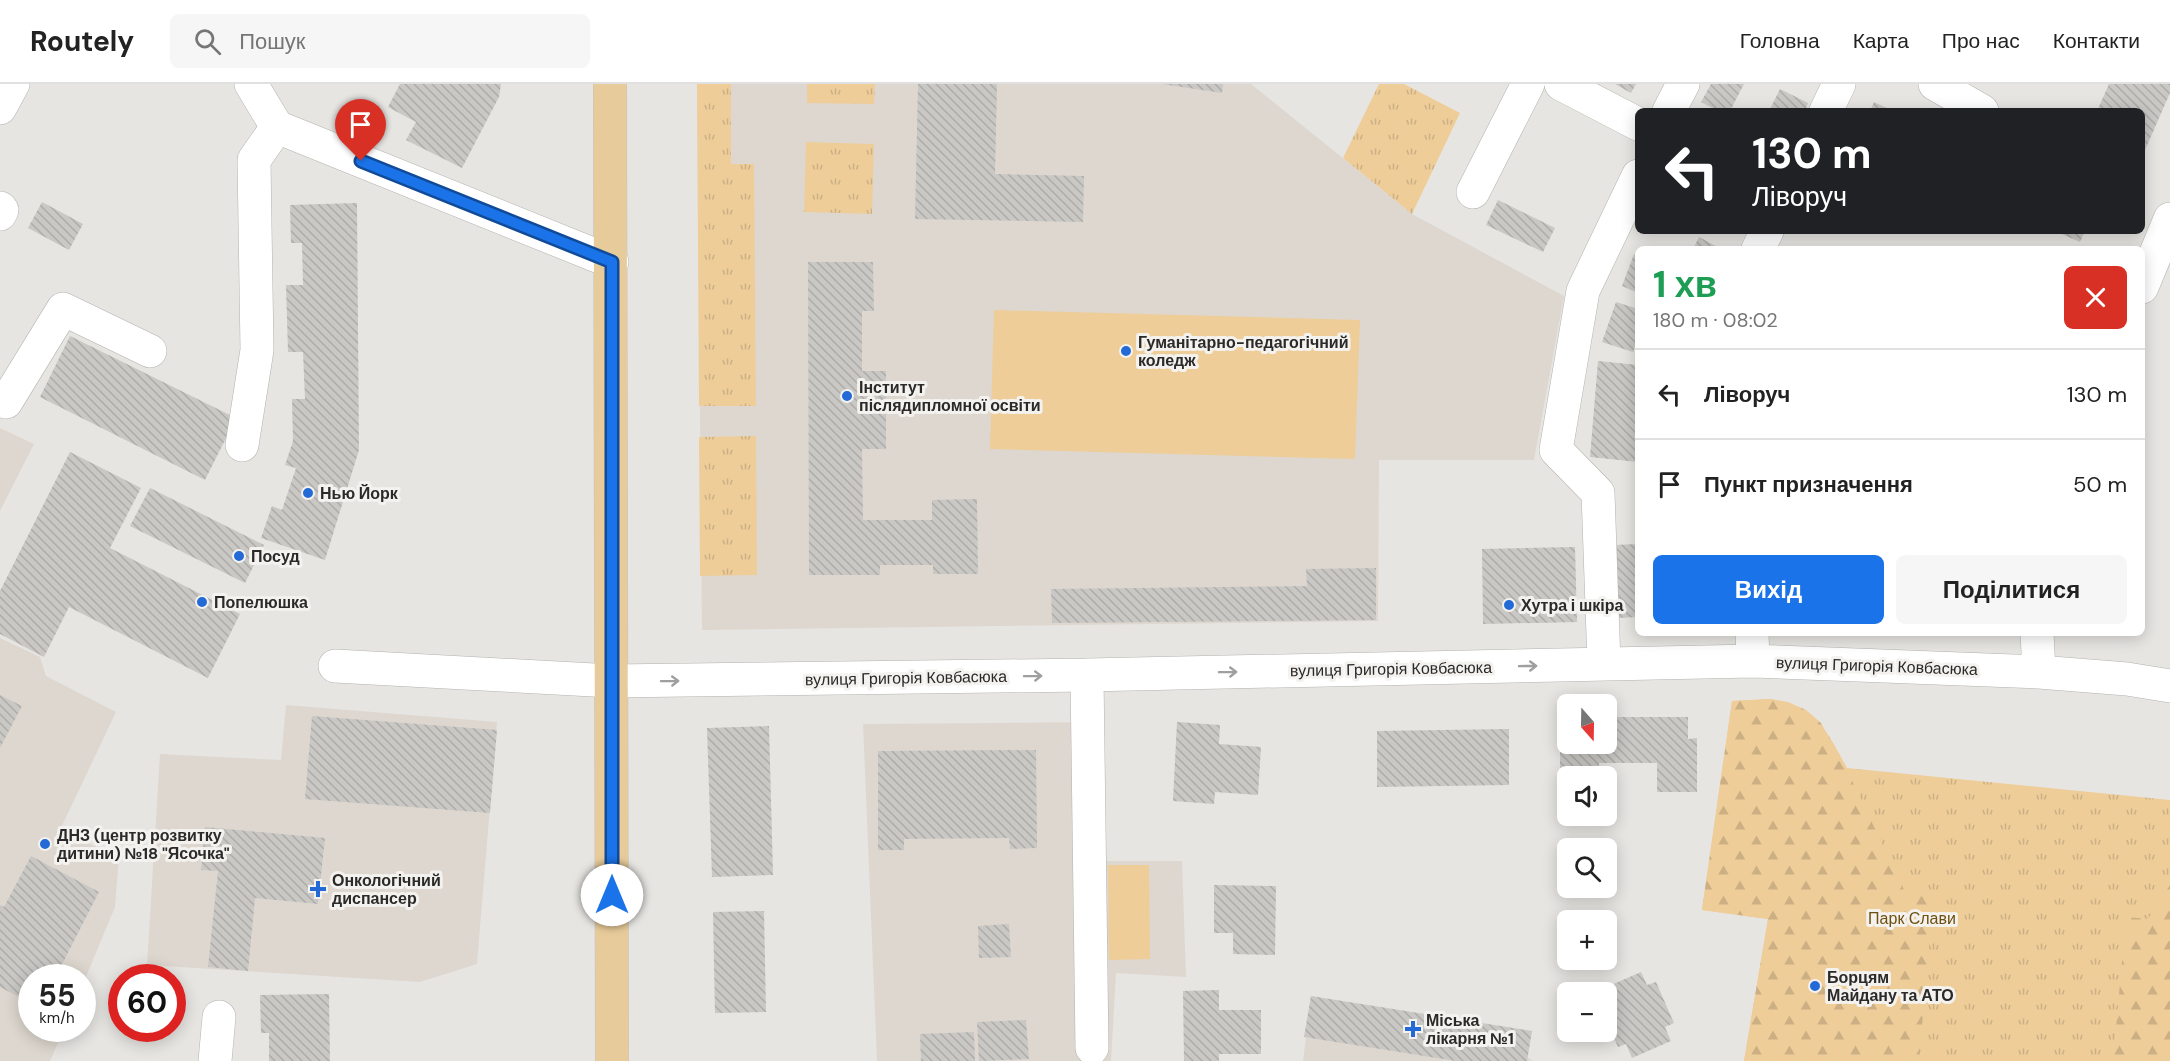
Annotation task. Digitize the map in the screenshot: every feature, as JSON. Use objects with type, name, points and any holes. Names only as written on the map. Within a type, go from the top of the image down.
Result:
[{"type":"main road","points":[[610,84],[612,1061]]},
{"type":"street","points":[[0,108],[13,84]]},
{"type":"street","points":[[251,84],[277,127],[612,262]]},
{"type":"street","points":[[1473,192],[1528,84]]},
{"type":"street","points":[[1562,84],[1635,121]]},
{"type":"street","points":[[1671,108],[1683,84]]},
{"type":"street","points":[[1827,108],[1839,84]]},
{"type":"street","points":[[1935,84],[1977,108]]},
{"type":"street","points":[[242,445],[257,350],[254,160],[277,127]]},
{"type":"street","points":[[1604,664],[1598,493],[1556,450],[1583,291],[1635,182]]},
{"type":"street","points":[[0,208],[2,210],[0,213]]},
{"type":"street","points":[[2145,280],[2170,219]]},
{"type":"street","points":[[0,400],[6,402],[63,309],[150,351]]},
{"type":"street","points":[[2037,636],[2040,672]]},
{"type":"street","name":"вулиця Григорія Ковбасюка","points":[[335,666],[612,681],[1087,675],[1604,664],[1753,647],[2127,679],[2170,686]]},
{"type":"street","points":[[1087,675],[1092,1048]]},
{"type":"street","points":[[215,1061],[219,1017]]},
{"type":"shaded area","name":"Гуманітарно-педагогічний коледж","points":[[697,84],[1251,84],[1412,214],[1564,296],[1534,460],[1379,460],[1378,621],[702,630]]},
{"type":"shaded area","points":[[0,428],[34,444],[0,511]]},
{"type":"shaded area","name":"ДНЗ (центр розвитку дитини) №18 \"Ясочка\"","points":[[0,638],[40,657],[46,676],[116,712],[60,830],[119,857],[115,907],[91,964],[18,964],[18,1042],[58,1042],[50,1061],[0,1061]]},
{"type":"shaded area","name":"Онкологічний диспансер","points":[[286,705],[497,722],[477,964],[420,982],[186,967],[186,964],[147,964],[160,754],[281,760]]},
{"type":"shaded area","points":[[1098,722],[1100,861],[1182,861],[1186,977],[1116,973],[1111,1061],[877,1061],[863,724]]},
{"type":"shaded area","name":"Міська лікарня №1","points":[[1311,996],[1527,1057],[1533,1061],[1303,1061]]},
{"type":"green space","points":[[697,84],[731,84],[731,164],[754,164],[756,406],[699,406]]},
{"type":"green space","points":[[807,84],[875,84],[874,104],[807,103]]},
{"type":"green space","points":[[1379,84],[1404,84],[1460,113],[1412,214],[1343,158]]},
{"type":"green space","points":[[806,142],[874,144],[872,214],[804,212]]},
{"type":"green space","points":[[994,310],[1360,320],[1355,459],[990,449]]},
{"type":"green space","points":[[756,436],[757,575],[700,576],[699,437]]},
{"type":"green space","name":"Парк Слави","points":[[1770,699],[1786,702],[1799,708],[1818,722],[1847,768],[2170,800],[2170,1061],[1744,1061],[1768,919],[1702,910],[1732,701]]},
{"type":"green space","points":[[1770,699],[1788,702],[1806,710],[1821,723],[1846,768],[1906,894],[1933,898],[1919,1061],[1744,1061],[1768,919],[1702,910],[1732,701]]},
{"type":"green space","points":[[1108,865],[1149,865],[1150,959],[1109,960]]},
{"type":"green space","points":[[2170,885],[2170,1061],[2113,1061],[2126,917],[2148,919]]},
{"type":"building","points":[[400,84],[501,84],[499,97],[462,168],[406,140],[416,122],[388,107]]},
{"type":"building","points":[[918,84],[997,84],[995,174],[1084,176],[1083,222],[915,219]]},
{"type":"building","points":[[1162,84],[1223,84],[1222,93]]},
{"type":"building","points":[[1615,84],[1636,84],[1631,93]]},
{"type":"building","points":[[1711,84],[1744,84],[1732,108],[1712,108],[1701,102]]},
{"type":"building","points":[[2109,84],[2170,84],[2170,93],[2145,150],[2145,108],[2098,108]]},
{"type":"building","points":[[1780,89],[1808,103],[1806,108],[1770,108]]},
{"type":"building","points":[[1874,102],[1887,108],[1871,108]]},
{"type":"building","points":[[1498,200],[1555,228],[1543,252],[1486,225]]},
{"type":"building","points":[[42,202],[83,224],[69,250],[28,228]]},
{"type":"building","points":[[357,203],[359,450],[325,560],[261,538],[272,506],[282,510],[296,468],[285,465],[293,441],[292,399],[305,399],[303,352],[288,352],[286,285],[303,285],[302,243],[291,243],[290,205]]},
{"type":"building","points":[[2062,234],[2084,234],[2080,242]]},
{"type":"building","points":[[1699,237],[1716,246],[1694,246]]},
{"type":"building","points":[[1634,254],[1635,292],[1622,286]]},
{"type":"building","name":"Інститут післядипломної освіти","points":[[808,262],[873,262],[874,311],[862,311],[862,371],[886,371],[886,449],[862,449],[863,520],[932,520],[932,500],[977,499],[978,574],[933,574],[933,565],[880,565],[880,575],[809,575]]},
{"type":"building","points":[[1616,302],[1635,308],[1633,352],[1602,342]]},
{"type":"building","points":[[70,336],[236,418],[205,480],[40,397]]},
{"type":"building","points":[[1598,361],[1635,365],[1635,462],[1590,457]]},
{"type":"building","points":[[70,452],[141,488],[110,548],[240,614],[208,678],[69,607],[44,657],[0,634],[0,591]]},
{"type":"building","points":[[150,488],[264,545],[245,583],[130,526]]},
{"type":"building","points":[[1635,544],[1635,617],[1617,618],[1615,545]]},
{"type":"building","points":[[1575,547],[1577,622],[1483,624],[1482,549]]},
{"type":"building","points":[[1376,568],[1376,620],[1052,623],[1051,589],[1307,586],[1306,569]]},
{"type":"building","points":[[0,695],[22,706],[0,748]]},
{"type":"building","points":[[312,716],[497,730],[490,813],[305,799]]},
{"type":"building","points":[[1617,717],[1688,717],[1688,739],[1697,738],[1697,792],[1657,792],[1657,763],[1560,766],[1560,754],[1617,754]]},
{"type":"building","points":[[1177,722],[1220,725],[1219,744],[1261,747],[1258,795],[1215,792],[1214,804],[1173,801]]},
{"type":"building","points":[[769,726],[773,875],[712,877],[707,728]]},
{"type":"building","points":[[1509,729],[1509,785],[1377,787],[1377,731]]},
{"type":"building","points":[[1036,750],[1037,848],[1010,849],[1009,838],[904,839],[904,850],[878,850],[878,751]]},
{"type":"building","points":[[205,827],[325,838],[318,904],[255,898],[248,971],[208,967],[218,871],[201,870]]},
{"type":"building","points":[[31,856],[99,892],[62,964],[18,964],[18,997],[0,987],[0,905],[4,907]]},
{"type":"building","points":[[1214,885],[1276,886],[1275,955],[1233,954],[1233,933],[1214,933]]},
{"type":"building","points":[[764,911],[766,1012],[715,1013],[713,912]]},
{"type":"building","points":[[1009,924],[1011,957],[979,958],[978,926]]},
{"type":"building","points":[[1641,972],[1647,985],[1656,982],[1674,1023],[1665,1027],[1671,1041],[1632,1058],[1626,1044],[1618,1047],[1616,1042],[1617,982]]},
{"type":"building","points":[[1219,990],[1219,1010],[1261,1010],[1261,1054],[1219,1054],[1219,1061],[1184,1061],[1183,991]]},
{"type":"building","points":[[329,994],[330,1061],[269,1061],[269,1033],[261,1033],[260,995]]},
{"type":"building","name":"Міська лікарня №1","points":[[1311,996],[1532,1031],[1527,1061],[1456,1061],[1304,1037]]},
{"type":"building","points":[[1026,1020],[1029,1059],[979,1061],[977,1022]]},
{"type":"building","points":[[974,1032],[975,1061],[921,1061],[920,1034]]},
{"type":"place","name":"Гуманітарно-педагогічний коледж","points":[[1126,351]]},
{"type":"place","name":"Інститут післядипломної освіти","points":[[847,396]]},
{"type":"place","name":"Нью Йорк","points":[[308,493]]},
{"type":"place","name":"Посуд","points":[[239,556]]},
{"type":"place","name":"Попелюшка","points":[[202,602]]},
{"type":"place","name":"Хутра і шкіра","points":[[1509,605]]},
{"type":"place","name":"ДНЗ (центр розвитку дитини) №18 \"Ясочка\"","points":[[45,844]]},
{"type":"place","name":"Онкологічний диспансер","points":[[318,889]]},
{"type":"place","name":"Борцям Майдану та АТО","points":[[1815,986]]},
{"type":"place","name":"Міська лікарня №1","points":[[1413,1029]]},
{"type":"route","points":[[361,161],[612,262],[612,895]]}]
